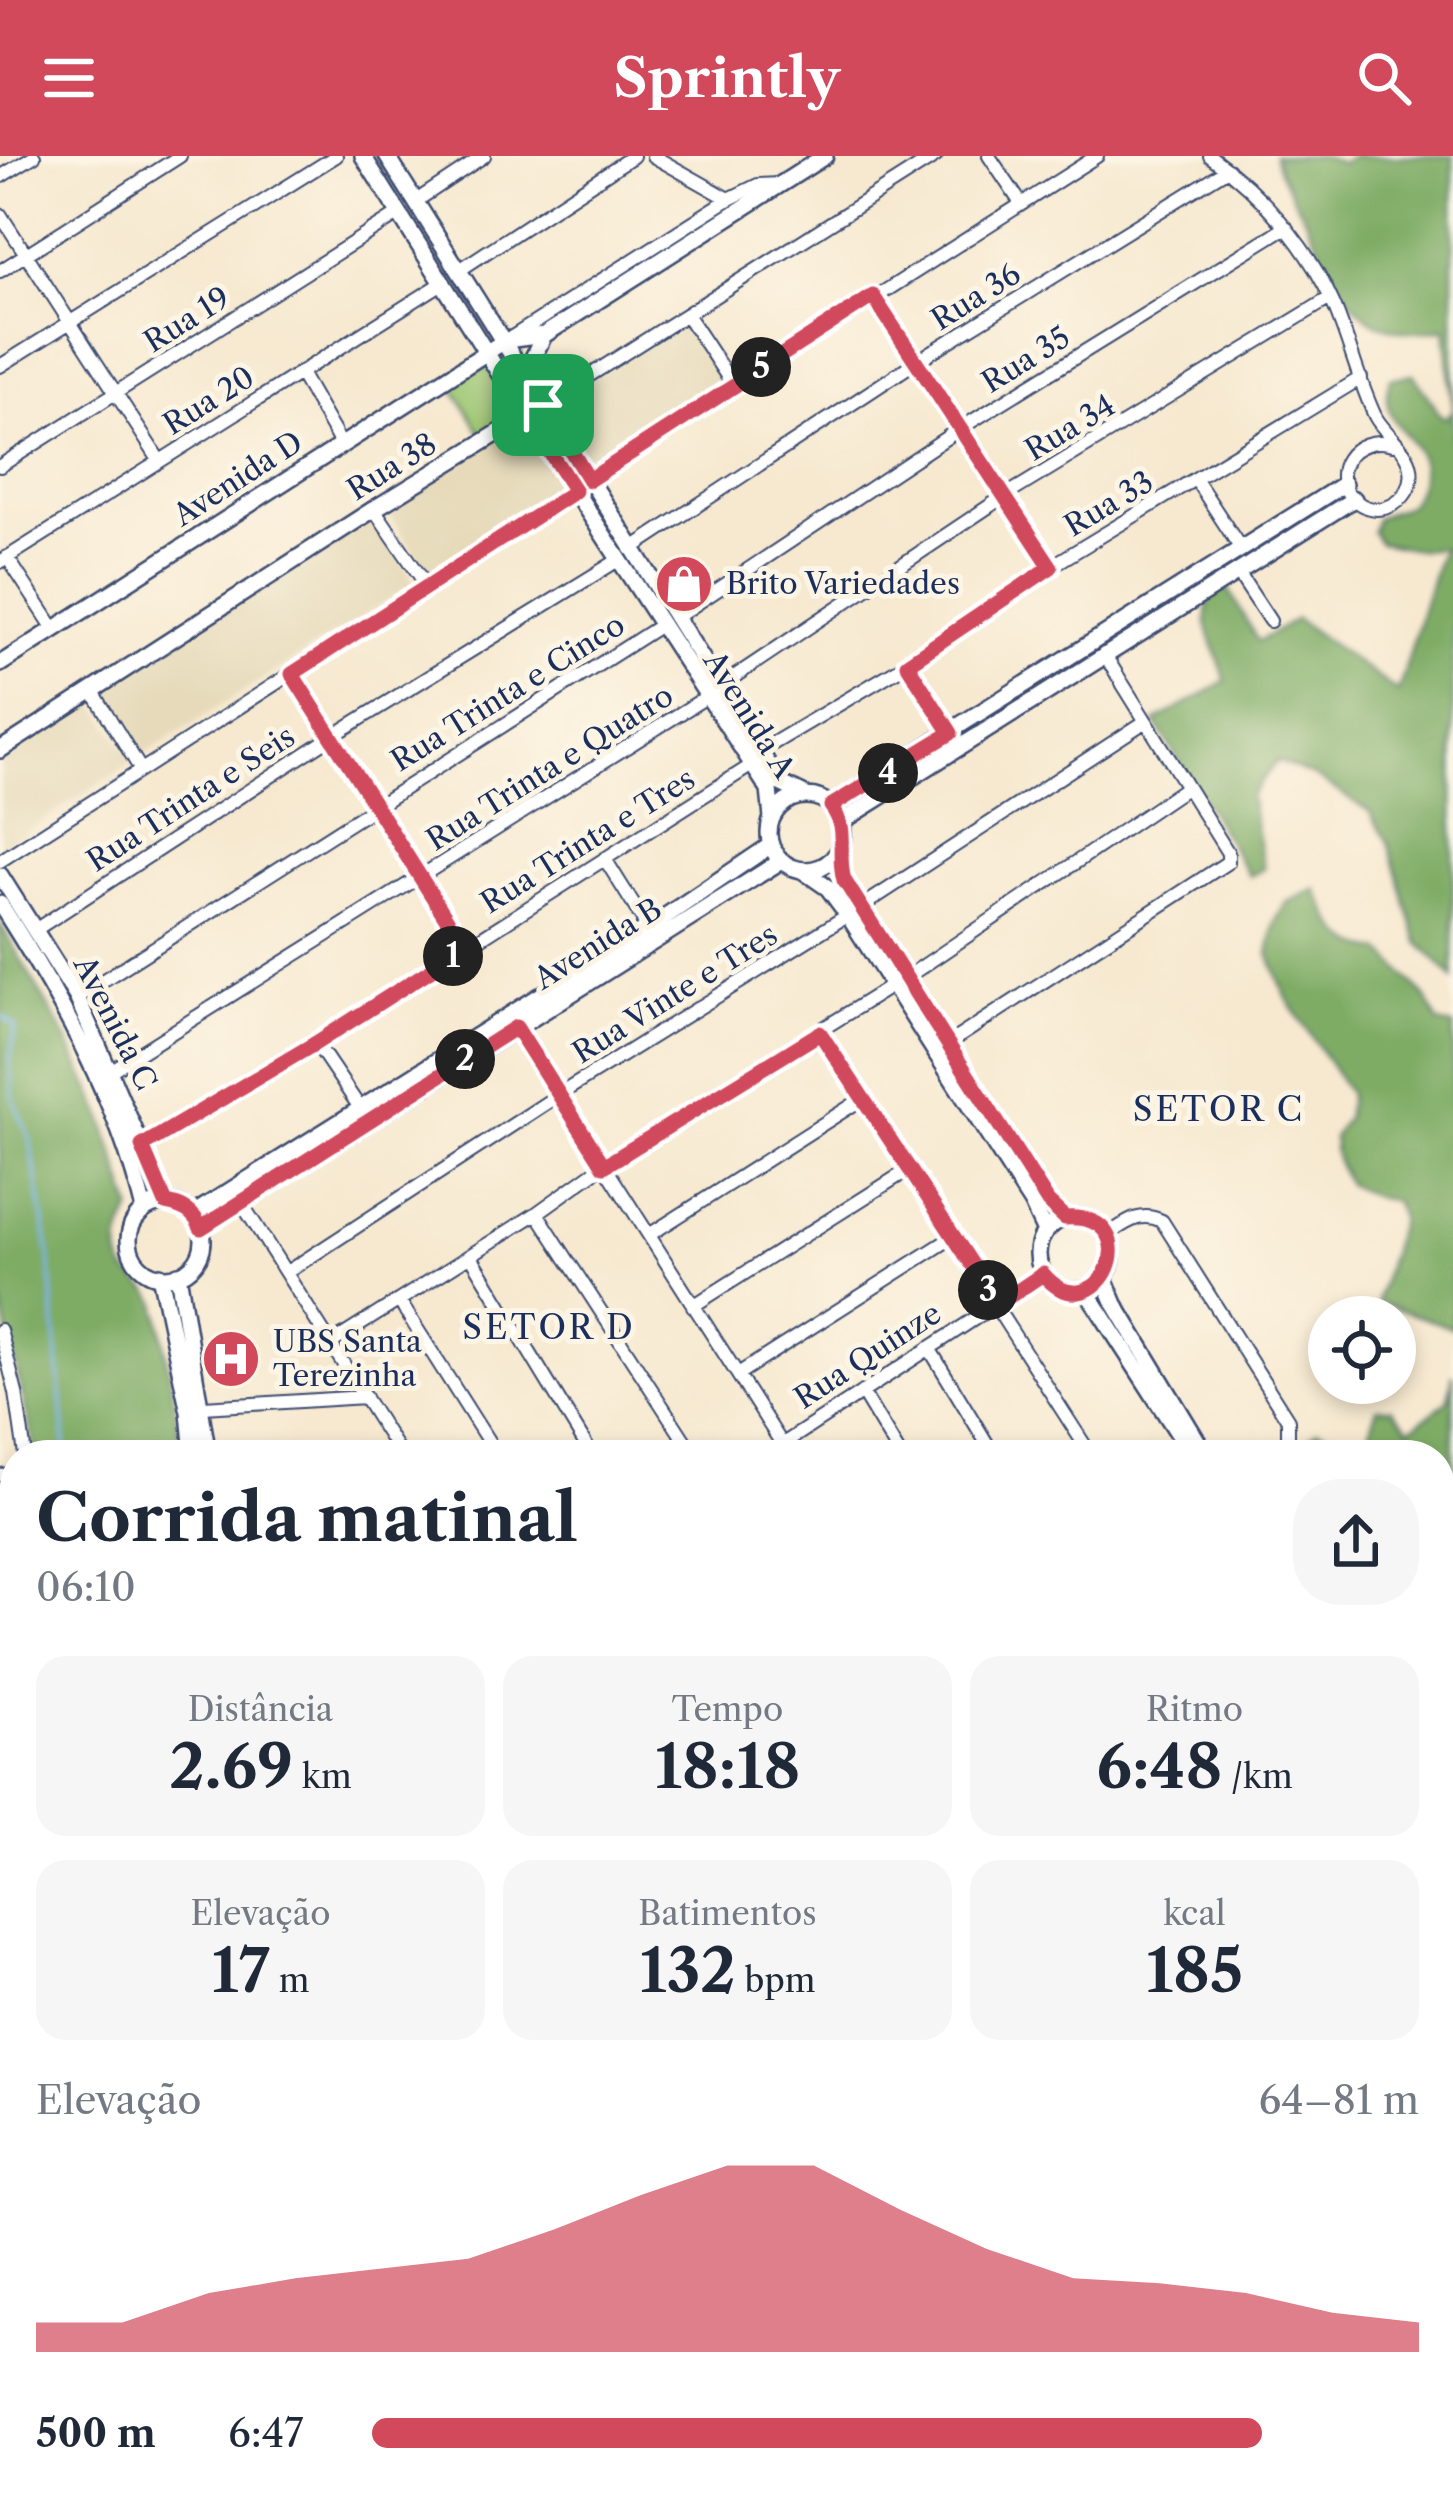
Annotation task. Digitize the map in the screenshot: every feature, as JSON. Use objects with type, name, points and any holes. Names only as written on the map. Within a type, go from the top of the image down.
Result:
[{"type":"street","points":[[0,177],[34,156]]},
{"type":"street","points":[[0,271],[180,156]]},
{"type":"street","points":[[0,366],[336,156]]},
{"type":"street","name":"Avenida A","points":[[364,156],[526,416],[582,486],[714,692],[769,790],[772,818]]},
{"type":"street","name":"Avenida A","points":[[388,156],[506,340],[582,486]]},
{"type":"street","points":[[416,201],[484,156]]},
{"type":"street","points":[[461,269],[634,156]]},
{"type":"street","points":[[653,156],[729,200]]},
{"type":"street","name":"Avenida D","points":[[506,340],[544,335],[825,156]]},
{"type":"street","name":"Rua 38","points":[[0,750],[374,508],[688,317],[936,156]]},
{"type":"street","points":[[989,156],[1020,202]]},
{"type":"street","points":[[0,861],[733,385],[1097,156]]},
{"type":"street","points":[[1210,156],[1286,227],[1330,298],[1376,417],[1409,460],[1412,482],[1407,492],[1400,501],[1379,509],[1349,492],[1343,473],[1351,452],[1371,441],[1393,444]]},
{"type":"street","name":"Rua 36","points":[[625,554],[917,361],[1228,169]]},
{"type":"street","name":"Avenida D","points":[[0,664],[729,200],[758,185],[782,184]]},
{"type":"street","name":"Rua 19","points":[[0,466],[400,213]]},
{"type":"street","points":[[0,214],[159,460]]},
{"type":"street","name":"Rua 35","points":[[668,621],[962,428],[1286,227]]},
{"type":"street","name":"Rua 20","points":[[3,559],[444,282]]},
{"type":"street","points":[[873,296],[1051,567]]},
{"type":"street","name":"Rua 34","points":[[714,692],[1003,497],[1330,298]]},
{"type":"street","points":[[688,317],[733,385]]},
{"type":"street","points":[[516,399],[530,381],[544,335]]},
{"type":"street","points":[[300,373],[341,444]]},
{"type":"street","name":"Rua 33","points":[[762,750],[1360,378]]},
{"type":"street","points":[[1371,441],[1376,417]]},
{"type":"street","points":[[1196,480],[1241,549]]},
{"type":"street","points":[[831,806],[1241,549],[1349,492]]},
{"type":"street","points":[[841,822],[1237,571],[1349,492]]},
{"type":"street","points":[[374,508],[427,586]]},
{"type":"street","name":"Rua Trinta e Seis","points":[[35,930],[331,737],[625,554]]},
{"type":"street","points":[[3,559],[54,629]]},
{"type":"street","points":[[1237,571],[1270,621]]},
{"type":"street","name":"Rua Trinta e Cinco","points":[[77,998],[668,621]]},
{"type":"street","points":[[949,1043],[1228,862],[1228,853],[1104,654]]},
{"type":"street","points":[[907,664],[951,733]]},
{"type":"street","points":[[292,674],[465,948]]},
{"type":"street","points":[[92,690],[141,770]]},
{"type":"street","name":"Avenida A","points":[[714,692],[762,750],[780,783],[807,796]]},
{"type":"street","name":"Rua Trinta e Quatro","points":[[112,1070],[714,692]]},
{"type":"street","name":"Rua Vinte e Tres","points":[[286,1272],[1146,722]]},
{"type":"street","name":"Rua Trinta e Tres","points":[[142,1146],[316,1043],[752,765]]},
{"type":"street","points":[[333,1342],[820,1033],[1187,787]]},
{"type":"street","points":[[855,911],[802,870],[782,861],[771,845],[772,818],[786,802],[807,796],[831,806],[841,822],[839,851],[855,911],[1045,1232]]},
{"type":"street","name":"Avenida B","points":[[197,1221],[360,1108],[648,928],[771,845]]},
{"type":"street","points":[[802,870],[824,866],[839,851]]},
{"type":"street","points":[[605,859],[648,928]]},
{"type":"street","name":"Avenida B","points":[[197,1221],[241,1202],[782,861]]},
{"type":"street","name":"Avenida C","points":[[0,875],[77,998],[166,1203]]},
{"type":"street","name":"Avenida C","points":[[0,904],[88,1058],[122,1140],[144,1210],[131,1228],[131,1251],[144,1269],[169,1275]]},
{"type":"street","points":[[900,981],[949,1043],[1048,1202],[1065,1218],[1089,1220],[1107,1235],[1112,1255],[1104,1278],[1086,1290],[1062,1289],[1043,1274],[1037,1253],[1045,1232],[1065,1218]]},
{"type":"street","points":[[516,1027],[780,1440]]},
{"type":"street","points":[[820,1033],[1082,1440]]},
{"type":"street","points":[[316,1043],[360,1108]]},
{"type":"street","points":[[649,1235],[862,1100]]},
{"type":"street","points":[[693,1306],[908,1171]]},
{"type":"street","points":[[241,1202],[392,1440]]},
{"type":"street","points":[[144,1210],[166,1203],[180,1205],[197,1221],[202,1248],[197,1260],[169,1275]]},
{"type":"street","points":[[537,1213],[684,1440]]},
{"type":"street","points":[[1107,1235],[1143,1215],[1162,1221],[1288,1420],[1288,1440]]},
{"type":"street","points":[[738,1374],[952,1238]]},
{"type":"street","points":[[471,1256],[583,1440]]},
{"type":"street","name":"Rua Quinze","points":[[798,1440],[862,1392],[1043,1274]]},
{"type":"street","name":"Avenida C","points":[[169,1275],[206,1440]]},
{"type":"street","name":"Avenida C","points":[[169,1275],[192,1440]]},
{"type":"street","points":[[1104,1278],[1197,1440]]},
{"type":"street","points":[[1086,1290],[1182,1440]]},
{"type":"street","points":[[400,1302],[487,1440]]},
{"type":"street","points":[[0,1330],[23,1440]]},
{"type":"street","points":[[929,1348],[985,1440]]},
{"type":"street","points":[[862,1392],[891,1440]]},
{"type":"street","points":[[0,1394],[16,1393]]},
{"type":"street","points":[[202,1407],[365,1397]]},
{"type":"street","points":[[0,2281],[0,2358]]},
{"type":"shaded area","points":[[688,319],[729,383],[590,472],[548,408]]},
{"type":"shaded area","points":[[527,421],[569,486],[429,575],[387,511]]},
{"type":"shaded area","points":[[373,518],[415,583],[141,756],[99,691]]},
{"type":"shaded area","points":[[91,698],[133,762],[0,848],[0,757]]},
{"type":"green space","points":[[1274,156],[1320,156],[1342,163],[1352,156],[1453,156],[1453,410],[1445,328],[1392,329],[1356,307],[1330,269]]},
{"type":"green space","points":[[485,363],[519,417],[484,438],[451,384]]},
{"type":"green space","points":[[1413,374],[1440,415],[1446,418],[1453,410],[1453,978],[1418,942],[1388,842],[1369,811],[1314,776],[1277,761],[1250,796],[1264,869],[1249,876],[1155,722],[1226,681],[1206,623],[1209,597],[1227,586],[1258,642],[1296,619],[1398,692],[1442,548],[1419,550],[1379,543],[1372,531],[1376,518],[1409,505],[1420,483],[1417,451],[1391,414],[1390,379]]},
{"type":"green space","points":[[1316,889],[1340,932],[1357,945],[1383,951],[1426,998],[1438,1023],[1453,1026],[1453,1328],[1416,1315],[1416,1296],[1379,1296],[1400,1219],[1395,1201],[1347,1184],[1335,1156],[1333,1138],[1346,1118],[1349,1094],[1287,999],[1269,954],[1275,922],[1286,903]]},
{"type":"green space","points":[[0,923],[65,1036],[101,1112],[132,1209],[122,1234],[120,1258],[157,1302],[180,1440],[33,1440],[0,1298]]},
{"type":"green space","points":[[1453,1373],[1453,1440],[1373,1440],[1371,1428],[1377,1408],[1392,1408],[1410,1429],[1448,1401]]},
{"type":"green space","points":[[1317,1430],[1343,1440],[1307,1440]]},
{"type":"waterway","points":[[0,1015],[15,1026],[10,1061],[13,1099],[30,1139],[49,1254],[65,1440]]},
{"type":"place","name":"Brito Variedades","points":[[684,584]]},
{"type":"place","name":"UBS Santa Terezinha","points":[[231,1359]]},
{"type":"district","name":"SETOR C","points":[[1219,1109]]},
{"type":"district","name":"SETOR D","points":[[549,1327]]},
{"type":"route","points":[[873,296],[1051,567],[907,664],[951,733],[831,806],[843,832],[839,851],[844,880],[1048,1202],[1065,1218],[1089,1220],[1107,1235],[1111,1265],[1098,1284],[1073,1292],[1051,1283],[1043,1274],[998,1304],[820,1033],[604,1166],[516,1027],[201,1228],[193,1214],[166,1203],[142,1146],[465,948],[292,674],[575,491],[526,416],[543,405],[589,480],[873,296]]}]
